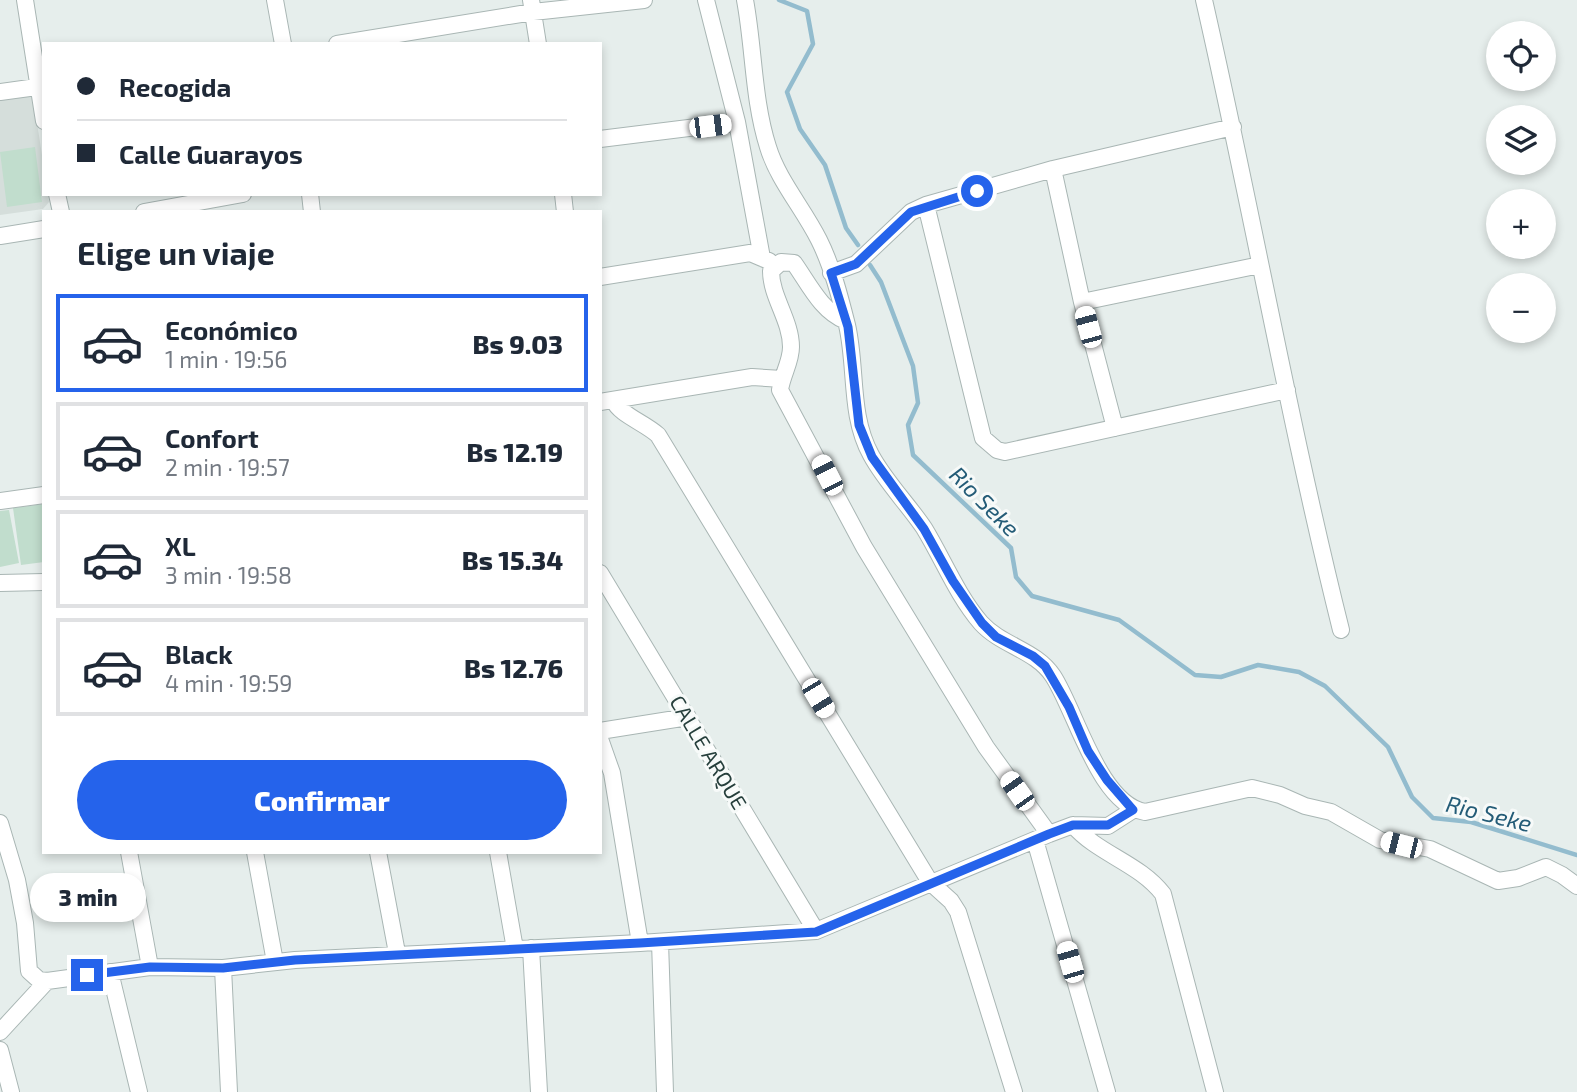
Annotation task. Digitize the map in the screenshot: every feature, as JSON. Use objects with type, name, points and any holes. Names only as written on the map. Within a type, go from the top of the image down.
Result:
[{"type":"street","points":[[0,92],[41,86],[25,0]]},
{"type":"street","points":[[275,0],[283,42]]},
{"type":"street","points":[[347,42],[532,6],[643,0]]},
{"type":"street","points":[[706,0],[770,261],[771,283],[787,326],[791,346],[780,390],[863,547],[1042,837],[1107,1092]]},
{"type":"street","points":[[745,0],[761,122],[775,165],[819,240],[831,273],[846,321],[859,425],[872,457],[924,529],[953,581],[982,623],[996,637],[1033,656],[1050,672],[1088,751],[1112,789],[1133,810],[1145,812],[1252,788],[1331,812],[1380,839],[1430,849],[1498,881],[1518,878],[1546,867],[1577,886]]},
{"type":"street","points":[[1204,0],[1233,127],[1311,510],[1341,630]]},
{"type":"street","points":[[532,6],[538,42]]},
{"type":"street","points":[[602,139],[737,122]]},
{"type":"street","points":[[831,273],[856,264],[911,212],[926,205],[1053,169],[1233,127]]},
{"type":"street","points":[[1053,169],[1082,302],[1115,428]]},
{"type":"street","points":[[156,210],[232,196]]},
{"type":"street","points":[[926,205],[983,438],[997,450],[1005,452],[1287,390]]},
{"type":"street","points":[[0,236],[42,229]]},
{"type":"street","points":[[602,277],[750,253],[770,261],[794,263],[826,309],[833,316],[846,321]]},
{"type":"street","points":[[1082,302],[1260,265]]},
{"type":"street","points":[[607,401],[752,377],[782,379]]},
{"type":"street","points":[[607,401],[621,412],[648,425],[658,435],[930,882],[951,901],[958,912],[1014,1092]]},
{"type":"street","points":[[0,500],[42,495]]},
{"type":"street","name":"CALLE ARQUE","points":[[602,576],[816,932]]},
{"type":"street","points":[[0,583],[42,582]]},
{"type":"street","points":[[602,731],[688,717]]},
{"type":"street","points":[[602,745],[612,773],[640,943]]},
{"type":"street","points":[[0,823],[17,880],[25,923],[29,971],[39,980],[47,981],[150,967],[223,968],[397,953],[660,942],[816,932],[930,882],[1073,825],[1108,825],[1133,810]]},
{"type":"street","points":[[1073,825],[1140,872],[1163,894],[1216,1092]]},
{"type":"street","points":[[129,854],[150,967]]},
{"type":"street","points":[[255,854],[275,962]]},
{"type":"street","points":[[378,854],[397,953]]},
{"type":"street","points":[[499,854],[523,948],[539,1092]]},
{"type":"street","points":[[660,942],[665,1092]]},
{"type":"street","points":[[223,968],[229,1092]]},
{"type":"street","points":[[110,972],[139,1092]]},
{"type":"street","points":[[0,1032],[47,981]]},
{"type":"street","points":[[0,1050],[11,1092]]},
{"type":"shaded area","points":[[28,92],[33,97],[42,155],[42,196],[48,196],[49,202],[43,209],[0,215],[0,97]]},
{"type":"green space","points":[[35,147],[42,202],[7,207],[0,152]]},
{"type":"green space","points":[[42,504],[42,562],[21,565],[13,508]]},
{"type":"green space","points":[[9,510],[19,563],[0,567],[0,511]]},
{"type":"waterway","points":[[779,0],[807,11],[813,44],[787,92],[800,129],[825,165],[846,228],[858,245]]},
{"type":"waterway","name":"Rio Seke","points":[[870,265],[881,282],[913,366],[918,403],[908,425],[913,455],[1011,548],[1016,577],[1032,596],[1119,620],[1195,675],[1221,677],[1258,665],[1299,672],[1325,686],[1388,747],[1412,797],[1433,818],[1471,822],[1577,855]]},
{"type":"route","points":[[87,975],[150,967],[223,968],[397,953],[640,943],[816,932],[1049,834],[1073,825],[1108,825],[1133,810],[1119,796],[1088,751],[1069,707],[1045,666],[1033,656],[996,637],[970,607],[924,529],[872,457],[859,425],[848,327],[831,273],[856,264],[911,212],[926,205],[977,191]]}]
